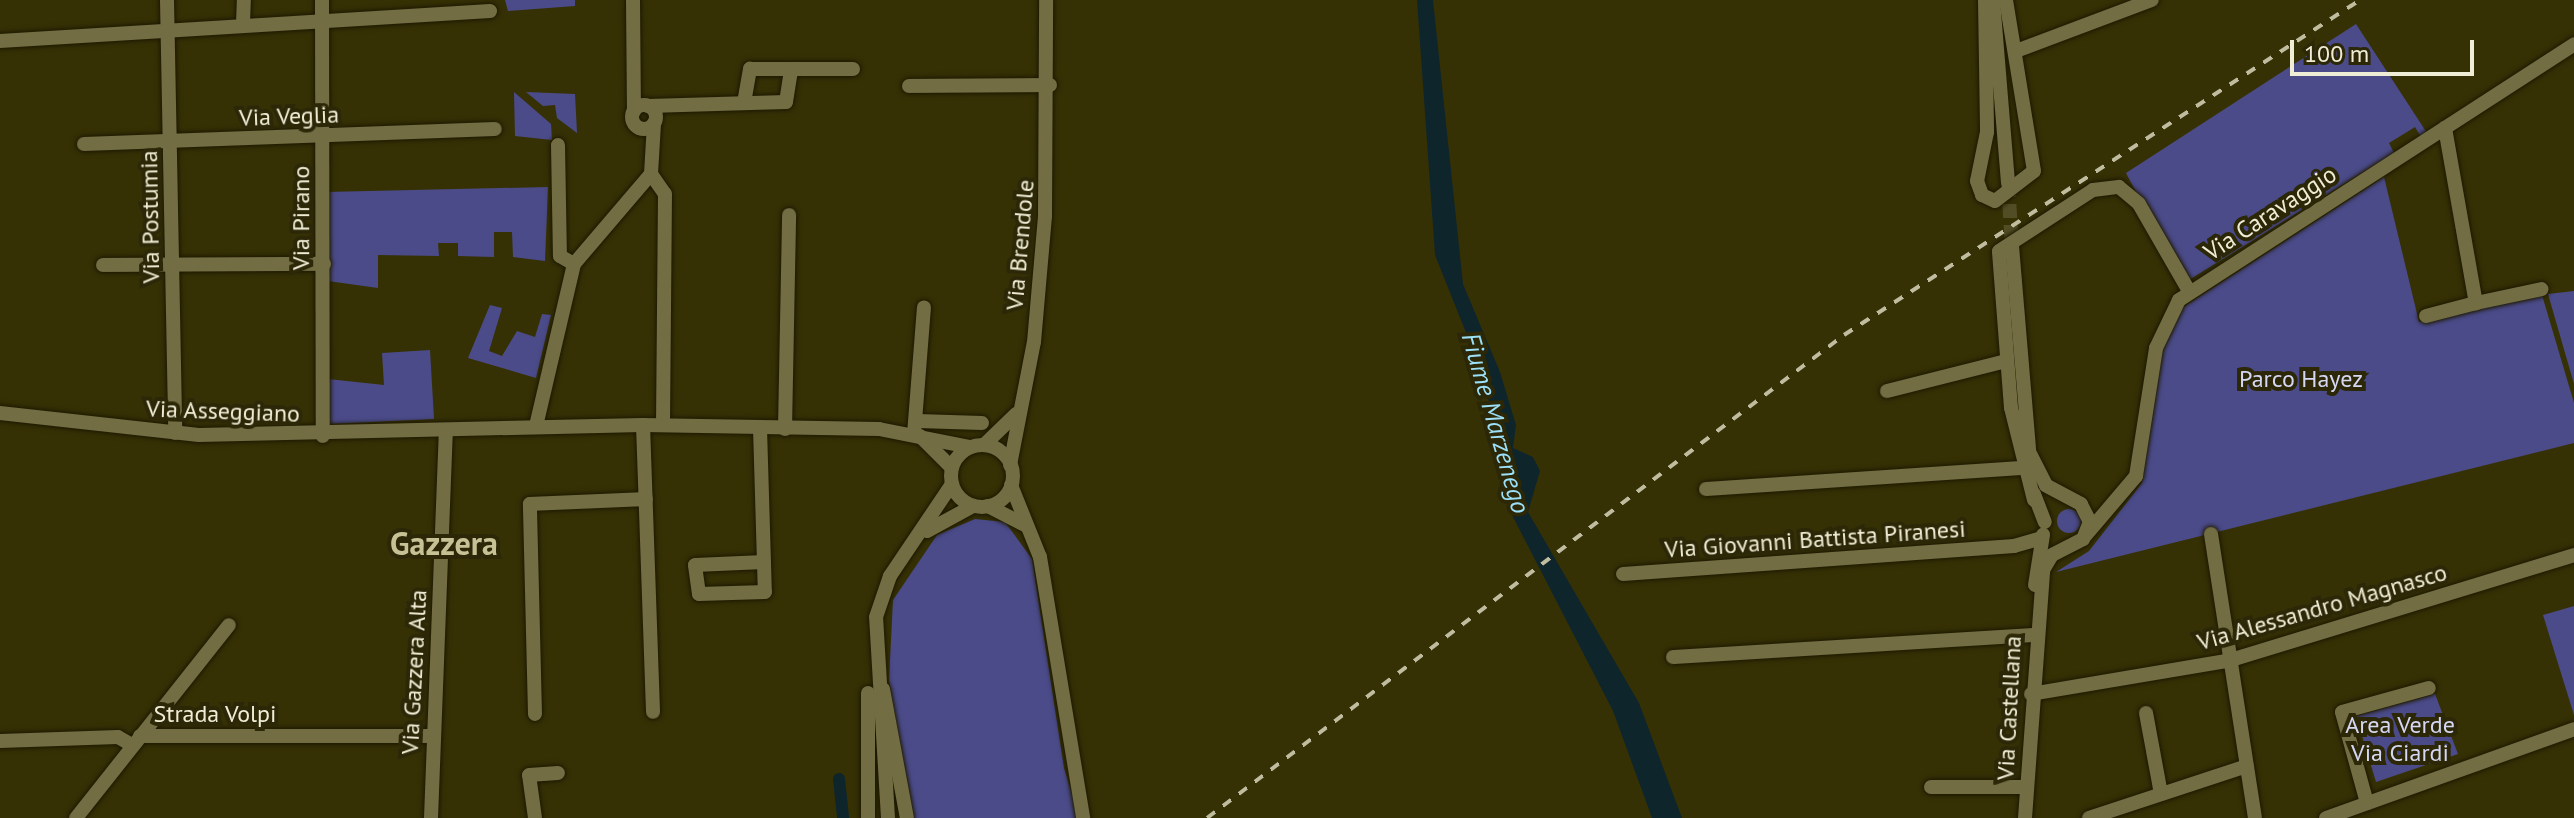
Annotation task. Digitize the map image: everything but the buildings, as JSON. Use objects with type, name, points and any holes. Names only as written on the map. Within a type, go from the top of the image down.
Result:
[{"type":"street","name":"Via Postumia","points":[[167,0],[175,433]]},
{"type":"street","points":[[243,24],[244,0]]},
{"type":"street","name":"Via Pirano","points":[[322,0],[323,436]]},
{"type":"street","points":[[633,0],[641,109],[638,127],[654,123]]},
{"type":"street","name":"Via Brendole","points":[[1010,465],[1038,302],[1050,85],[1046,0]]},
{"type":"street","points":[[1985,0],[1987,132],[1977,181],[1991,201],[2034,171],[2006,0]]},
{"type":"street","points":[[1993,0],[2008,183]]},
{"type":"street","points":[[2016,51],[2152,0]]},
{"type":"street","points":[[0,41],[168,28],[490,11]]},
{"type":"street","name":"Via Caravaggio","points":[[2085,536],[2139,468],[2162,324],[2189,291],[2572,48]]},
{"type":"street","points":[[641,109],[787,102],[791,69]]},
{"type":"street","points":[[744,103],[747,71],[853,69]]},
{"type":"street","points":[[909,86],[1050,85]]},
{"type":"street","points":[[536,426],[574,264],[651,174],[654,123],[641,109]]},
{"type":"street","points":[[2445,128],[2476,303]]},
{"type":"street","name":"Via Veglia","points":[[84,144],[495,129]]},
{"type":"street","points":[[558,145],[559,254],[574,264]]},
{"type":"street","points":[[651,174],[665,194],[663,425]]},
{"type":"street","points":[[2072,545],[2055,541],[2045,529],[2021,468],[2006,361],[1999,251],[2099,187],[2133,197],[2189,291]]},
{"type":"street","points":[[785,429],[789,215]]},
{"type":"street","points":[[2012,246],[2034,500]]},
{"type":"street","points":[[103,265],[324,264]]},
{"type":"street","points":[[2426,316],[2542,289]]},
{"type":"street","points":[[868,818],[874,653],[882,592],[923,534],[952,484],[952,468],[917,430],[924,307]]},
{"type":"street","points":[[1887,391],[2006,361]]},
{"type":"street","points":[[952,468],[1020,407]]},
{"type":"street","name":"Via Asseggiano","points":[[0,413],[175,433],[323,436],[446,433]]},
{"type":"street","points":[[446,433],[536,426],[643,425],[917,430],[982,423]]},
{"type":"street","points":[[643,425],[653,712]]},
{"type":"street","points":[[760,428],[765,592],[699,594],[695,565],[764,562]]},
{"type":"street","points":[[917,430],[977,446],[1010,465],[1011,485],[1040,557],[1083,818]]},
{"type":"street","name":"Via Gazzera Alta","points":[[431,818],[446,433]]},
{"type":"street","points":[[2031,455],[2046,485],[2089,518],[2085,536]]},
{"type":"street","points":[[1706,489],[2021,468]]},
{"type":"street","points":[[952,484],[981,506],[1025,525]]},
{"type":"street","points":[[923,534],[981,506],[1011,485]]},
{"type":"street","points":[[535,714],[530,504],[646,499]]},
{"type":"street","points":[[2045,529],[2052,507],[2070,501],[2117,499]]},
{"type":"street","name":"Via Castellana","points":[[2037,601],[2034,575],[2045,529]]},
{"type":"street","name":"Via Giovanni Battista Piranesi","points":[[1623,574],[2010,547],[2045,529]]},
{"type":"street","points":[[2211,534],[2255,818]]},
{"type":"street","name":"Via Castellana","points":[[2025,818],[2037,601],[2048,559],[2085,536]]},
{"type":"street","points":[[2010,547],[2034,575]]},
{"type":"street","name":"Via Alessandro Magnasco","points":[[2031,694],[2231,660],[2574,555]]},
{"type":"street","name":"Strada Volpi","points":[[136,740],[229,625]]},
{"type":"street","points":[[1673,657],[2034,635]]},
{"type":"street","points":[[874,653],[888,818]]},
{"type":"street","points":[[874,653],[907,818]]},
{"type":"street","points":[[2367,803],[2342,712],[2429,688]]},
{"type":"street","points":[[2146,713],[2161,794]]},
{"type":"street","points":[[2326,818],[2574,729]]},
{"type":"street","name":"Strada Volpi","points":[[0,741],[118,737],[136,740],[433,736]]},
{"type":"street","points":[[76,818],[136,740]]},
{"type":"street","points":[[2089,818],[2247,766]]},
{"type":"street","points":[[535,818],[529,775],[558,773]]},
{"type":"street","points":[[1931,787],[2026,787]]},
{"type":"green space","points":[[505,0],[575,0],[575,6],[508,11]]},
{"type":"green space","points":[[2356,24],[2427,133],[2421,137],[2415,127],[2389,143],[2394,153],[2184,283],[2126,173]]},
{"type":"green space","points":[[514,92],[551,124],[552,140],[515,136]]},
{"type":"green space","points":[[526,92],[575,94],[577,133],[557,118],[555,105],[543,106]]},
{"type":"green space","name":"Parco Hayez","points":[[2384,177],[2419,322],[2542,295],[2574,403],[2574,443],[2056,572],[2089,551],[2142,483],[2162,346],[2179,310]]},
{"type":"green space","points":[[548,187],[545,261],[513,257],[512,232],[494,232],[494,257],[458,256],[458,243],[438,243],[439,256],[378,255],[378,288],[328,281],[326,192]]},
{"type":"green space","points":[[2574,291],[2574,384],[2548,294]]},
{"type":"green space","points":[[490,305],[502,308],[489,351],[502,356],[517,331],[535,337],[542,314],[551,315],[536,378],[468,358]]},
{"type":"green space","points":[[430,350],[434,419],[330,424],[328,379],[384,385],[382,353]]},
{"type":"green space","points":[[2069,509],[2080,516],[2081,521],[2074,532],[2069,533],[2058,526],[2057,521],[2064,510]]},
{"type":"green space","points":[[975,519],[1005,522],[1032,559],[1064,768],[1079,818],[912,818],[889,680],[893,600],[937,535]]},
{"type":"green space","points":[[2574,606],[2574,715],[2543,615]]},
{"type":"green space","name":"Area Verde Via Ciardi","points":[[2435,694],[2458,754],[2376,782],[2356,716]]},
{"type":"water","name":"Fiume Marzenego","points":[[1417,0],[1433,0],[1463,284],[1500,372],[1516,425],[1513,448],[1533,457],[1540,471],[1528,512],[1639,703],[1682,818],[1652,818],[1613,711],[1513,517],[1484,378],[1435,255]]},
{"type":"waterway","points":[[839,779],[843,818]]},
{"type":"tunnel","points":[[2008,183],[2012,246]]},
{"type":"railway","points":[[1207,818],[1844,335],[2360,0]]},
{"type":"district","name":"Gazzera","points":[[444,543]]}]
